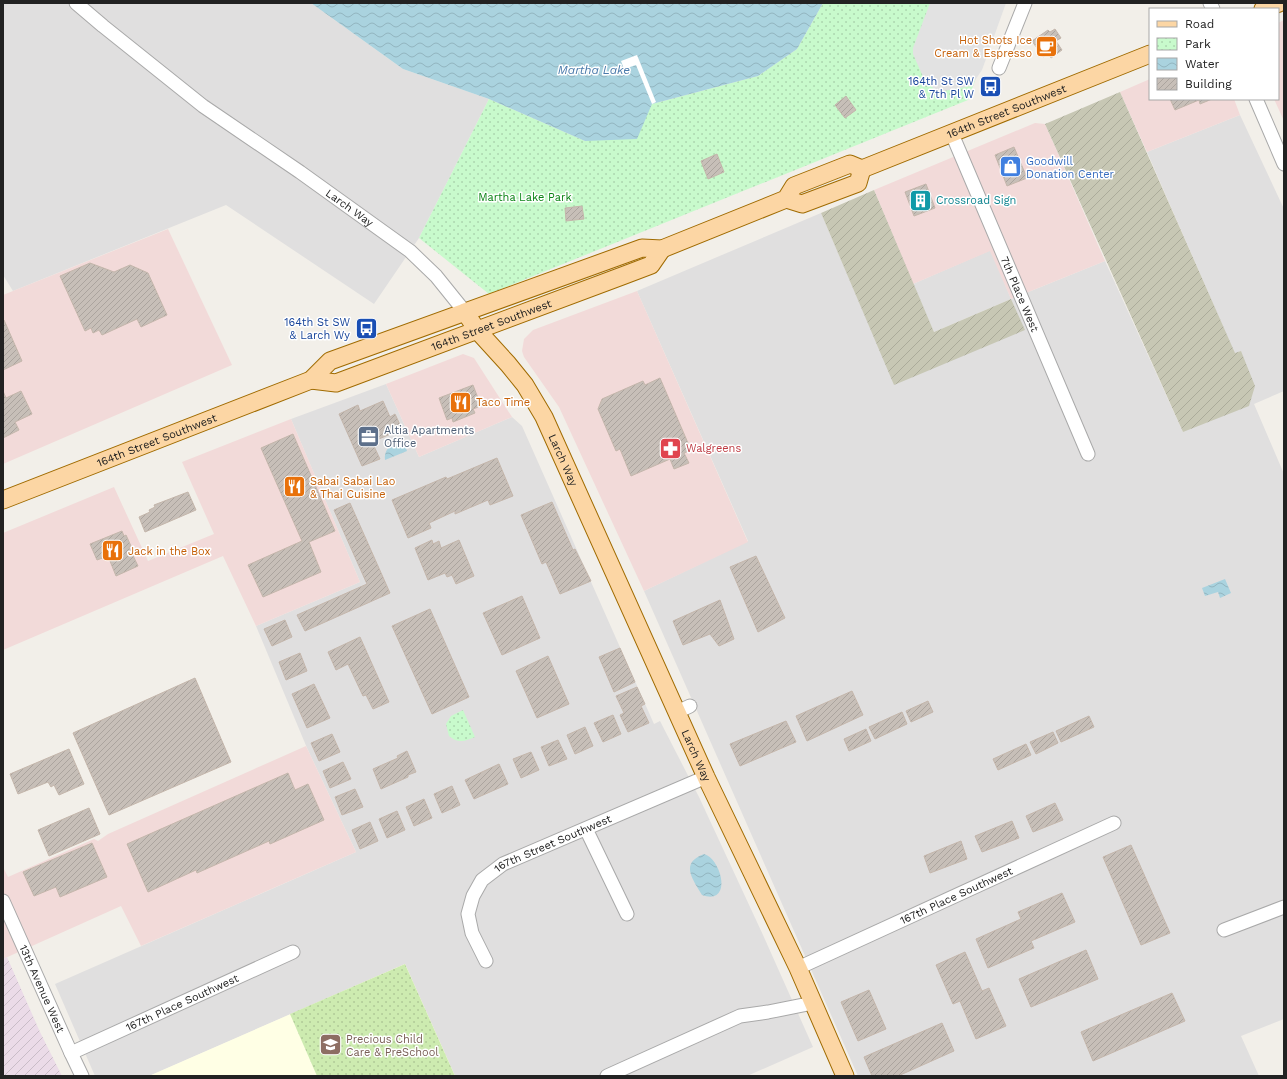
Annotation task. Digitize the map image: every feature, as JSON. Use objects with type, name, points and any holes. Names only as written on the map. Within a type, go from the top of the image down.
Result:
[{"type":"main road","points":[[1266,8],[1279,3]]},
{"type":"main road","name":"164th Street Southwest","points":[[3,500],[311,380],[330,361],[642,248],[662,249],[786,199],[794,186],[850,164],[862,169],[1149,54]]},
{"type":"main road","name":"164th Street Southwest","points":[[311,380],[336,383],[651,265],[662,249]]},
{"type":"main road","name":"Larch Way","points":[[465,312],[477,330],[525,385],[544,417],[684,709],[706,777],[798,968],[845,1076]]},
{"type":"street","name":"Larch Way","points":[[76,3],[203,106],[300,172],[410,251],[441,282],[465,312]]},
{"type":"street","points":[[999,68],[1025,3]]},
{"type":"street","points":[[1256,100],[1284,164]]},
{"type":"street","name":"7th Place West","points":[[952,134],[1088,454]]},
{"type":"street","name":"167th Street Southwest","points":[[486,961],[472,933],[468,914],[473,896],[482,880],[503,864],[706,777]]},
{"type":"street","name":"167th Place Southwest","points":[[798,968],[1114,823]]},
{"type":"street","points":[[586,829],[627,914]]},
{"type":"street","name":"13th Avenue West","points":[[3,900],[82,1076]]},
{"type":"street","points":[[1224,930],[1284,907]]},
{"type":"street","name":"167th Place Southwest","points":[[71,1053],[293,952]]},
{"type":"street","points":[[607,1076],[740,1016],[813,1003]]},
{"type":"shaded area","points":[[3,3],[311,3],[403,69],[489,99],[419,238],[374,304],[226,205],[13,291],[3,275]]},
{"type":"shaded area","points":[[930,3],[1006,3],[982,70],[971,86],[944,91],[934,89],[924,79],[913,54],[913,48]]},
{"type":"shaded area","points":[[1284,20],[1284,121],[1274,100],[1279,100],[1279,22]]},
{"type":"shaded area","points":[[1149,79],[1149,100],[1234,100],[1240,115],[1147,152],[1120,92]]},
{"type":"shaded area","points":[[1120,92],[1235,353],[1241,351],[1255,386],[1249,406],[1183,432],[1045,124]]},
{"type":"shaded area","points":[[1240,115],[1284,209],[1284,391],[1254,404],[1284,474],[1284,1019],[1241,1036],[1259,1076],[858,1076],[644,591],[748,541],[637,291],[821,213],[894,384],[1011,299],[1105,261],[1183,432],[1241,351],[1235,354],[1147,152]]},
{"type":"shaded area","points":[[1035,123],[1045,124],[1105,261],[1011,299],[990,251],[913,284],[874,190]]},
{"type":"shaded area","points":[[874,190],[934,332],[1011,299],[1025,330],[894,385],[821,213]]},
{"type":"shaded area","points":[[168,229],[232,365],[3,464],[3,295]]},
{"type":"shaded area","points":[[991,250],[1011,299],[934,332],[913,284]]},
{"type":"shaded area","points":[[637,291],[748,542],[644,591],[559,407],[524,357],[522,351],[524,339],[533,330]]},
{"type":"shaded area","points":[[463,354],[474,358],[512,417],[419,457],[386,384]]},
{"type":"shaded area","points":[[386,384],[419,457],[512,417],[522,426],[654,724],[660,721],[699,797],[813,1047],[747,1076],[455,1076],[405,964],[149,1076],[95,1076],[55,984],[356,852],[307,748],[256,626],[360,582],[291,419]]},
{"type":"shaded area","points":[[291,419],[360,582],[256,626],[223,556],[3,650],[3,533],[114,487],[148,561],[214,534],[182,462]]},
{"type":"shaded area","points":[[306,746],[356,852],[141,946],[121,906],[3,959],[3,867],[8,877],[94,839],[98,841],[108,834]]},
{"type":"shaded area","points":[[7,957],[40,1032],[62,1076],[3,1076],[3,959]]},
{"type":"shaded area","name":"Precious Child Care & PreSchool","points":[[405,964],[455,1076],[149,1076]]},
{"type":"green space","name":"Martha Lake Park","points":[[823,3],[1003,3],[968,100],[489,294],[419,238],[489,99],[585,141],[652,104],[758,76],[797,49]]},
{"type":"green space","points":[[463,710],[475,737],[465,741],[459,741],[452,739],[449,736],[446,724],[451,716]]},
{"type":"green space","name":"Precious Child Care & PreSchool","points":[[405,964],[455,1076],[317,1076],[290,1014]]},
{"type":"water","name":"Martha Lake","points":[[311,3],[823,3],[797,49],[758,76],[652,104],[637,139],[585,141],[489,99],[403,69]]},
{"type":"water","points":[[395,443],[398,448],[405,445],[407,451],[385,460],[387,450]]},
{"type":"water","points":[[1225,579],[1231,593],[1220,598],[1218,592],[1205,596],[1202,588]]},
{"type":"water","points":[[704,854],[716,864],[721,880],[721,888],[718,894],[712,897],[702,895],[690,872],[692,862]]},
{"type":"pier","points":[[637,55],[656,102],[652,104],[636,65],[624,69],[621,61]]},
{"type":"building","name":"Hot Shots Ice Cream & Espresso","points":[[1055,29],[1061,38],[1056,41],[1062,50],[1051,58],[1048,54],[1043,57],[1032,41],[1048,30],[1050,32]]},
{"type":"building","points":[[846,96],[856,110],[845,118],[835,105]]},
{"type":"building","points":[[1170,100],[1199,100],[1175,110]]},
{"type":"building","points":[[1199,100],[1210,100],[1200,104]]},
{"type":"building","name":"Goodwill Donation Center","points":[[1014,147],[1027,178],[1007,186],[995,155]]},
{"type":"building","points":[[717,154],[724,172],[708,179],[701,161]]},
{"type":"building","name":"Crossroad Sign","points":[[926,184],[935,208],[914,216],[905,192]]},
{"type":"building","points":[[582,206],[584,219],[566,221],[565,208]]},
{"type":"building","points":[[90,263],[114,272],[130,265],[148,273],[167,315],[141,327],[137,319],[102,335],[99,330],[93,333],[91,328],[85,331],[60,276]]},
{"type":"building","points":[[4,320],[22,361],[3,370],[3,321]]},
{"type":"building","name":"Walgreens","points":[[660,378],[691,450],[684,453],[689,463],[674,469],[670,459],[631,476],[620,449],[616,451],[598,409],[602,399],[643,381],[645,385]]},
{"type":"building","name":"Taco Time","points":[[473,385],[481,406],[473,409],[475,413],[453,422],[452,418],[447,420],[439,398]]},
{"type":"building","points":[[3,391],[6,398],[21,391],[32,414],[15,422],[19,430],[3,438]]},
{"type":"building","name":"Altia Apartments Office","points":[[383,401],[390,417],[395,414],[402,429],[372,442],[380,459],[362,466],[339,414],[358,405],[360,411]]},
{"type":"building","points":[[293,434],[335,531],[309,542],[321,572],[263,597],[248,565],[302,541],[261,448]]},
{"type":"building","points":[[497,458],[513,496],[490,505],[488,500],[455,514],[455,511],[429,523],[431,528],[408,538],[392,500],[446,477],[447,479]]},
{"type":"building","points":[[188,492],[196,510],[145,532],[139,517],[150,512],[149,510],[155,507],[154,505]]},
{"type":"building","points":[[552,502],[573,550],[575,549],[591,581],[560,594],[546,562],[542,564],[521,515]]},
{"type":"building","points":[[350,503],[390,593],[305,631],[297,615],[367,584],[334,510]]},
{"type":"building","name":"Jack in the Box","points":[[122,531],[124,536],[126,535],[131,546],[129,547],[138,566],[116,576],[108,556],[97,560],[90,544]]},
{"type":"building","points":[[432,540],[433,544],[439,541],[441,548],[459,540],[474,576],[456,584],[452,575],[447,577],[445,573],[428,580],[415,548]]},
{"type":"building","points":[[756,556],[785,618],[758,632],[730,567]]},
{"type":"building","points":[[522,596],[540,638],[502,655],[483,613]]},
{"type":"building","points":[[720,600],[734,639],[719,646],[710,634],[683,645],[673,621]]},
{"type":"building","points":[[430,609],[469,697],[432,714],[392,626]]},
{"type":"building","points":[[285,620],[292,637],[272,646],[264,629]]},
{"type":"building","points":[[360,637],[389,702],[373,709],[366,695],[363,696],[348,664],[336,670],[328,652]]},
{"type":"building","points":[[620,648],[635,682],[614,692],[599,657]]},
{"type":"building","points":[[300,653],[307,671],[286,680],[279,662]]},
{"type":"building","points":[[548,656],[569,704],[537,718],[516,671]]},
{"type":"building","points":[[195,678],[231,762],[109,815],[73,733]]},
{"type":"building","points":[[314,684],[330,718],[307,728],[292,694]]},
{"type":"building","points":[[637,687],[645,704],[641,706],[649,723],[628,732],[620,715],[624,713],[616,696]]},
{"type":"building","points":[[852,691],[863,715],[807,741],[796,716]]},
{"type":"building","points":[[928,701],[933,712],[911,722],[906,711]]},
{"type":"building","points":[[902,712],[907,724],[875,739],[869,727]]},
{"type":"building","points":[[613,715],[621,734],[603,742],[594,723]]},
{"type":"building","points":[[1089,716],[1094,727],[1061,742],[1056,731]]},
{"type":"building","points":[[786,721],[796,742],[740,766],[730,744]]},
{"type":"building","points":[[585,727],[593,746],[575,754],[567,735]]},
{"type":"building","points":[[866,729],[871,741],[849,751],[844,739]]},
{"type":"building","points":[[1053,732],[1058,743],[1036,754],[1030,742]]},
{"type":"building","points":[[332,734],[340,752],[319,761],[311,743]]},
{"type":"building","points":[[558,740],[567,759],[549,766],[541,747]]},
{"type":"building","points":[[1026,744],[1031,755],[998,770],[993,759]]},
{"type":"building","points":[[69,749],[84,784],[59,795],[54,785],[51,787],[48,782],[18,794],[10,774]]},
{"type":"building","points":[[407,751],[416,772],[381,789],[373,769],[398,758],[397,756]]},
{"type":"building","points":[[531,752],[539,770],[521,778],[513,759]]},
{"type":"building","points":[[343,762],[351,779],[330,788],[323,771]]},
{"type":"building","points":[[499,764],[508,784],[474,799],[465,780]]},
{"type":"building","points":[[288,773],[295,790],[308,784],[324,820],[270,844],[269,841],[197,873],[196,870],[148,892],[127,844]]},
{"type":"building","points":[[452,786],[460,805],[442,813],[434,794]]},
{"type":"building","points":[[355,789],[363,807],[342,815],[335,797]]},
{"type":"building","points":[[424,799],[432,818],[414,826],[406,807]]},
{"type":"building","points":[[1055,803],[1063,820],[1033,832],[1026,816]]},
{"type":"building","points":[[89,808],[100,834],[49,856],[38,830]]},
{"type":"building","points":[[397,811],[405,830],[387,838],[379,819]]},
{"type":"building","points":[[1012,821],[1019,838],[982,852],[975,836]]},
{"type":"building","points":[[370,822],[378,841],[360,849],[352,830]]},
{"type":"building","points":[[961,841],[967,859],[930,873],[924,856]]},
{"type":"building","points":[[92,843],[107,877],[60,897],[56,887],[34,896],[23,872]]},
{"type":"building","points":[[1131,845],[1170,933],[1141,945],[1103,857]]},
{"type":"building","points":[[1062,893],[1075,922],[1031,941],[1034,948],[988,968],[976,939],[1021,919],[1018,912]]},
{"type":"building","points":[[1086,950],[1098,979],[1031,1007],[1019,979]]},
{"type":"building","points":[[965,952],[982,991],[989,988],[1006,1026],[976,1039],[960,1001],[953,1004],[936,965]]},
{"type":"building","points":[[869,990],[886,1029],[858,1041],[841,1002]]},
{"type":"building","points":[[1172,993],[1185,1021],[1093,1061],[1081,1032]]},
{"type":"building","points":[[942,1023],[954,1051],[898,1076],[872,1076],[864,1057]]},
{"type":"place","name":"Hot Shots Ice Cream & Espresso","points":[[1047,46]]},
{"type":"place","name":"164th St SW & 7th Pl W","points":[[990,87]]},
{"type":"place","name":"Goodwill Donation Center","points":[[1011,167]]},
{"type":"place","name":"Crossroad Sign","points":[[920,200]]},
{"type":"place","name":"164th St SW & Larch Wy","points":[[366,328]]},
{"type":"place","name":"Taco Time","points":[[460,402]]},
{"type":"place","name":"Altia Apartments Office","points":[[368,436]]},
{"type":"place","name":"Walgreens","points":[[671,448]]},
{"type":"place","name":"Sabai Sabai Lao & Thai Cuisine","points":[[295,487]]},
{"type":"place","name":"Jack in the Box","points":[[112,551]]},
{"type":"place","name":"Precious Child Care & PreSchool","points":[[330,1045]]}]
